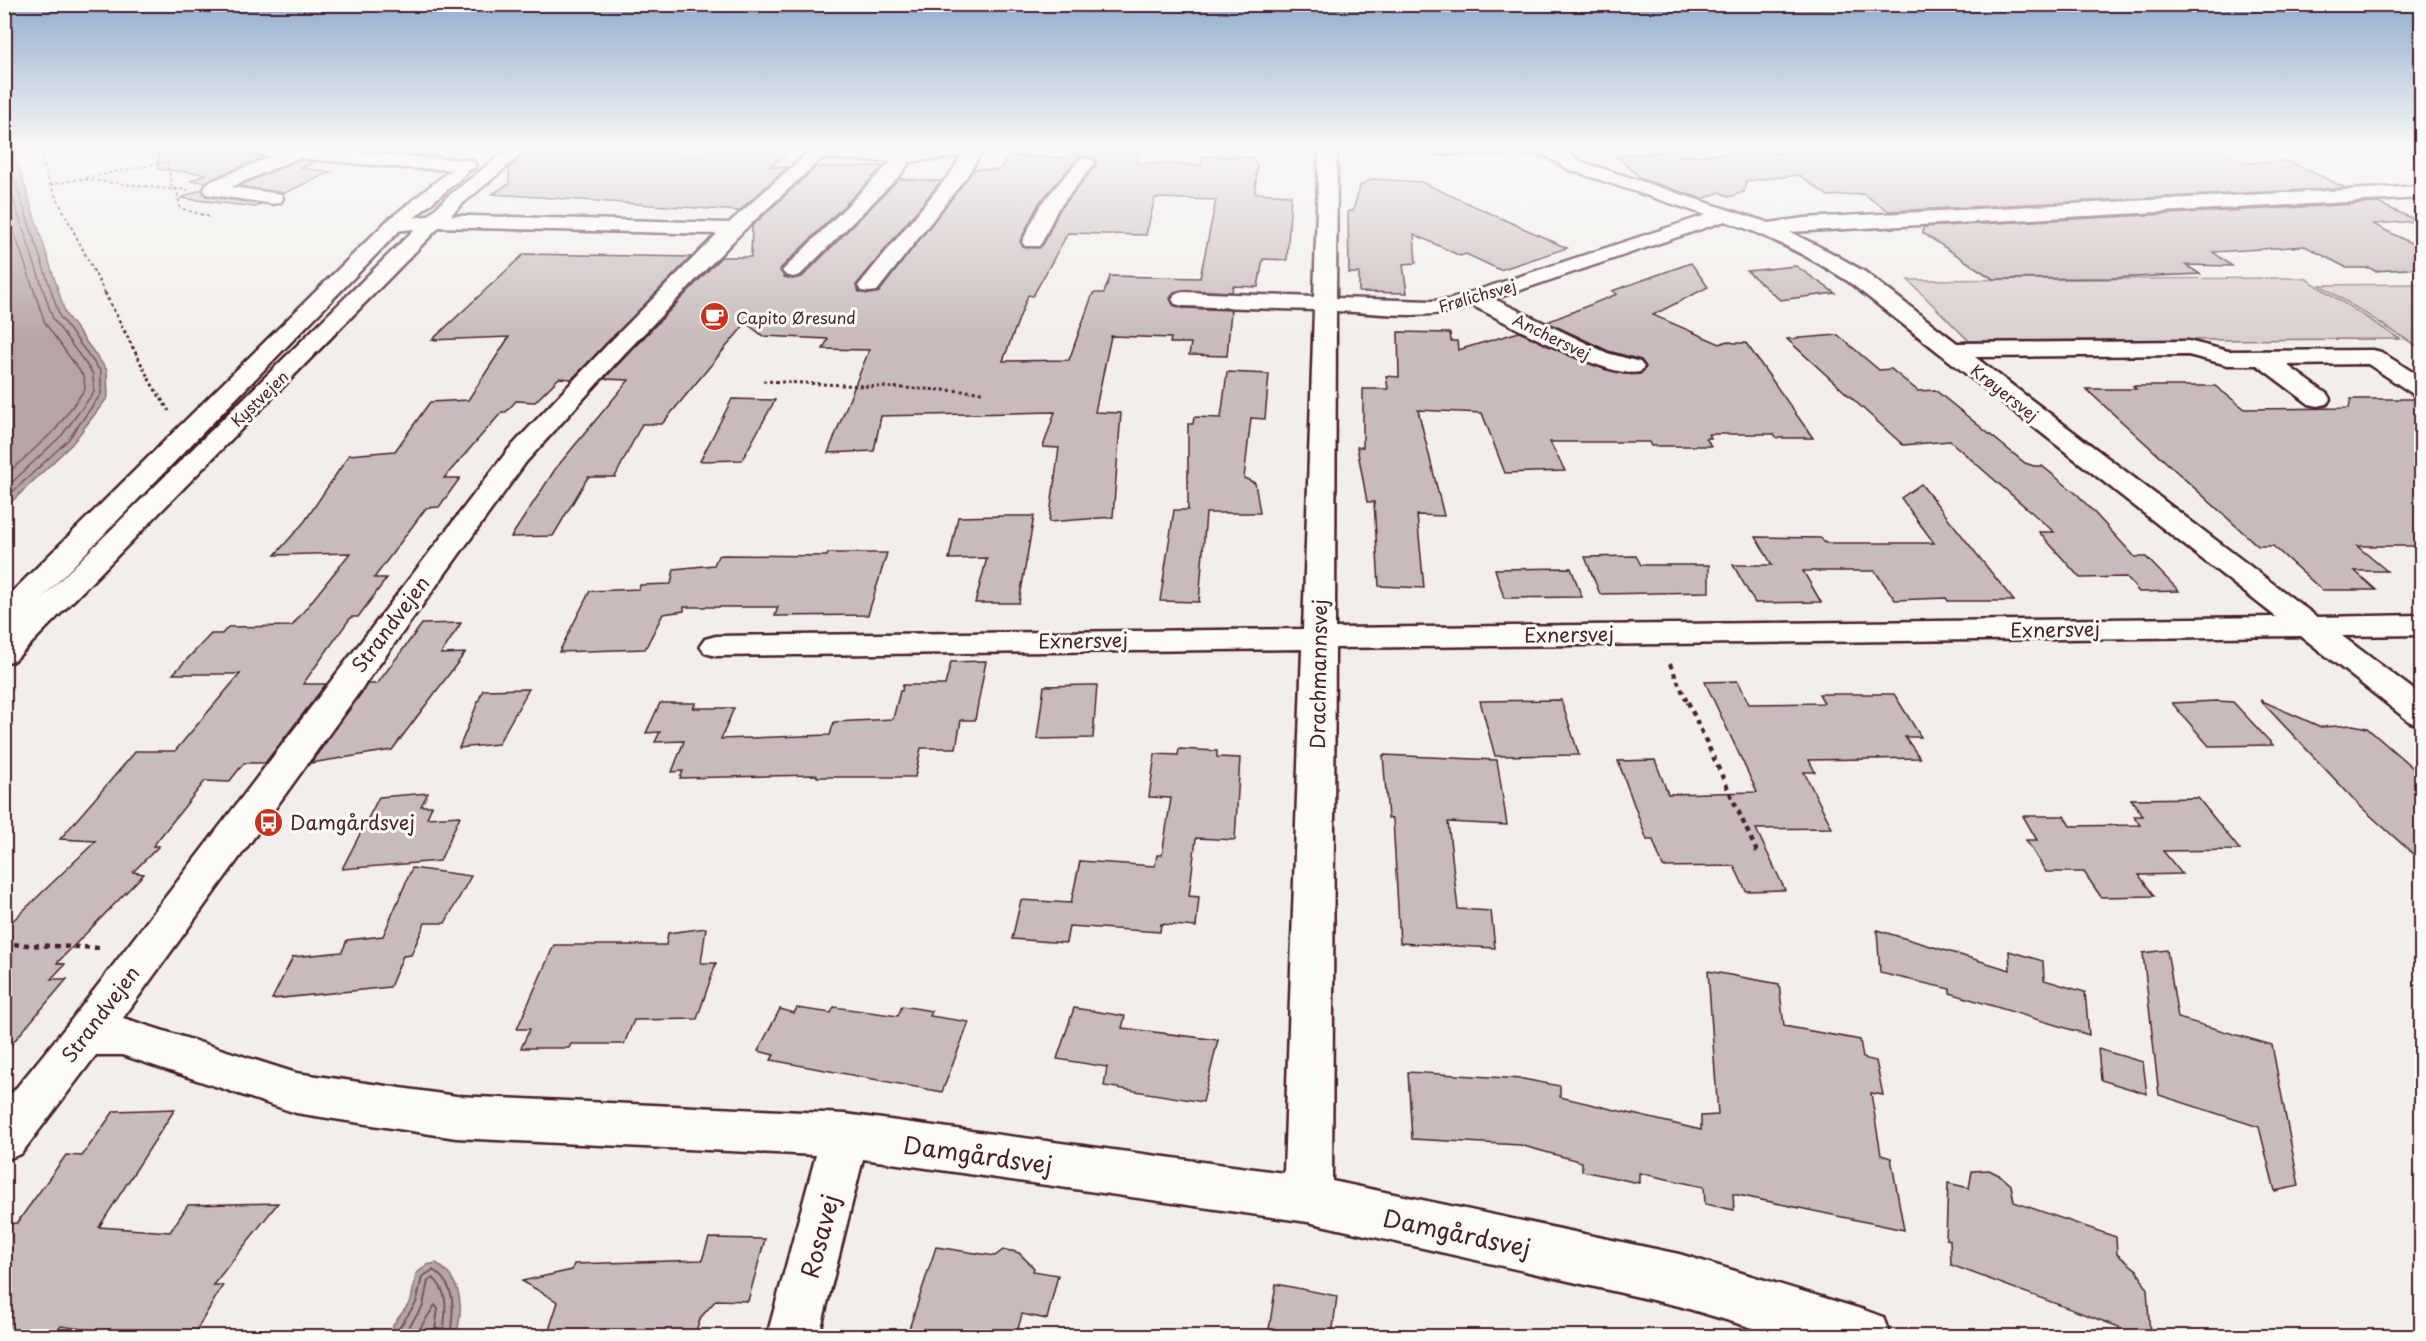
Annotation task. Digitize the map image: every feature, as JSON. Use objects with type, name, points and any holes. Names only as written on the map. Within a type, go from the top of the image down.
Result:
[{"type":"street","name":"Kystvejen","points":[[4,618],[394,225],[410,212]]},
{"type":"street","name":"Kystvejen","points":[[4,653],[444,212]]},
{"type":"street","name":"Strandvejen","points":[[4,1139],[85,1035],[517,456],[616,349],[753,212]]},
{"type":"street","points":[[793,271],[853,212]]},
{"type":"street","points":[[869,286],[928,212]]},
{"type":"street","points":[[1032,243],[1046,212]]},
{"type":"street","name":"Drachmannsvej","points":[[1308,1199],[1327,212]]},
{"type":"street","name":"Krøyersvej","points":[[1715,212],[1768,230],[1823,256],[1857,278],[2421,714]]},
{"type":"street","points":[[1768,230],[1804,224],[2043,212]]},
{"type":"street","name":"Frølichsvej","points":[[1183,299],[1431,308],[1451,306],[1725,215]]},
{"type":"street","points":[[394,225],[435,221],[734,229]]},
{"type":"street","name":"Anchersvej","points":[[1474,298],[1599,358],[1632,367]]},
{"type":"street","points":[[1951,350],[2188,348],[2228,358],[2373,357],[2421,389]]},
{"type":"street","points":[[2263,358],[2318,399]]},
{"type":"street","name":"Exnersvej","points":[[716,645],[2421,625]]},
{"type":"street","name":"Damgårdsvej","points":[[85,1035],[122,1036],[296,1093],[456,1117],[845,1135],[1308,1199],[1679,1280],[1864,1336]]},
{"type":"street","name":"Rosavej","points":[[793,1336],[845,1135]]},
{"type":"path","points":[[64,212],[151,383],[185,437]]},
{"type":"path","points":[[192,212],[210,217]]},
{"type":"path","points":[[763,381],[983,392]]},
{"type":"path","points":[[1657,633],[1758,854]]},
{"type":"path","points":[[4,945],[149,949]]},
{"type":"shaded area","points":[[2305,278],[2400,339],[1969,341],[1908,280]]},
{"type":"shaded area","points":[[2421,284],[2421,349],[2320,285]]},
{"type":"water","points":[[4,212],[33,212],[66,315],[107,370],[108,397],[72,444],[5,508]]},
{"type":"water","points":[[436,1263],[451,1278],[459,1295],[460,1315],[456,1336],[392,1336],[393,1325],[411,1301],[416,1274],[427,1265]]},
{"type":"building","points":[[768,212],[838,212],[780,269],[784,277],[792,279],[802,277],[867,212],[916,212],[856,285],[859,292],[869,294],[879,292],[941,212],[1035,212],[1020,241],[1023,247],[1039,248],[1044,243],[1059,212],[1152,212],[1146,235],[1068,233],[1033,296],[1028,295],[1003,361],[1069,360],[1093,293],[1104,293],[1110,276],[1200,278],[1214,212],[1290,212],[1287,260],[1263,259],[1258,287],[1233,286],[1232,292],[1182,290],[1174,292],[1170,298],[1173,305],[1182,308],[1231,310],[1227,356],[1189,355],[1191,343],[1170,343],[1171,338],[1111,336],[1095,412],[1121,413],[1113,517],[1049,522],[1059,448],[1043,447],[1055,412],[881,416],[874,451],[828,453],[869,350],[823,349],[828,339],[763,336],[746,323],[662,424],[642,424],[615,477],[588,477],[553,536],[511,537],[556,468],[629,380],[604,379],[721,257],[751,257],[752,226]]},
{"type":"building","points":[[1348,212],[1486,212],[1567,248],[1500,270],[1466,254],[1460,256],[1414,234],[1416,263],[1403,264],[1407,293],[1359,292],[1359,273],[1349,273]]},
{"type":"building","points":[[2215,212],[2397,212],[2418,221],[2373,224],[2421,248],[2421,268],[2375,271],[2370,268],[2347,268],[2305,246],[2213,252],[2232,266],[2186,265],[2200,274],[2112,278],[1993,279],[1923,233],[1923,227]]},
{"type":"building","points":[[524,254],[691,257],[572,379],[559,378],[535,402],[516,401],[506,412],[502,412],[444,478],[460,478],[439,507],[426,508],[374,578],[387,578],[358,617],[351,617],[303,684],[326,684],[265,763],[244,763],[229,782],[205,781],[153,846],[159,846],[133,872],[144,874],[57,963],[65,964],[51,979],[67,979],[4,1053],[4,929],[96,841],[60,839],[136,751],[175,751],[240,674],[173,674],[211,634],[222,634],[228,627],[292,626],[350,553],[275,555],[305,521],[349,455],[395,451],[430,402],[468,400],[509,337],[432,340]]},
{"type":"building","points":[[1691,263],[1708,287],[1653,315],[1720,344],[1727,341],[1746,343],[1813,438],[1777,438],[1774,434],[1709,434],[1711,438],[1706,438],[1711,446],[1651,446],[1649,442],[1550,442],[1565,471],[1505,473],[1482,413],[1418,410],[1444,516],[1417,515],[1424,588],[1379,586],[1374,502],[1367,502],[1357,447],[1363,447],[1363,389],[1388,389],[1386,376],[1399,377],[1398,332],[1450,333],[1451,341],[1457,341],[1458,350],[1519,332],[1604,369],[1624,374],[1640,374],[1646,367],[1641,360],[1608,351],[1547,322],[1617,294],[1612,291]]},
{"type":"building","points":[[1796,266],[1835,293],[1780,300],[1747,271]]},
{"type":"building","points":[[1838,335],[1879,370],[1891,369],[1918,391],[1935,390],[2025,463],[2042,466],[2078,495],[2135,557],[2146,557],[2179,591],[2139,592],[2126,577],[2080,578],[2039,532],[2054,532],[1950,441],[1903,445],[1787,339]]},
{"type":"building","points":[[1227,372],[1269,374],[1265,419],[1251,418],[1244,478],[1255,483],[1260,513],[1206,513],[1199,602],[1160,601],[1174,510],[1188,510],[1188,424],[1193,424],[1194,417],[1221,418]]},
{"type":"building","points":[[2133,386],[2215,386],[2245,409],[2349,408],[2351,399],[2421,399],[2421,546],[2357,546],[2387,571],[2355,571],[2376,590],[2322,590],[2273,546],[2258,546],[2086,389],[2136,389]]},
{"type":"building","points":[[732,399],[775,400],[742,460],[700,461]]},
{"type":"building","points":[[1921,484],[2014,601],[1948,601],[1946,598],[1895,600],[1875,571],[1803,571],[1821,602],[1755,603],[1733,565],[1772,565],[1756,537],[1821,538],[1825,543],[1934,543],[1901,498]]},
{"type":"building","points":[[1034,516],[1019,603],[975,603],[987,558],[949,559],[958,517]]},
{"type":"building","points":[[828,553],[887,553],[868,615],[775,616],[778,607],[684,607],[684,611],[663,614],[645,649],[559,652],[590,591],[639,589],[640,585],[671,584],[674,569],[714,565],[718,556],[723,555],[827,556]]},
{"type":"building","points":[[1636,556],[1641,565],[1709,565],[1709,592],[1600,594],[1585,557]]},
{"type":"building","points":[[1571,568],[1582,597],[1504,598],[1495,569]]},
{"type":"building","points":[[461,623],[441,654],[465,653],[392,750],[311,763],[368,684],[377,684],[422,624]]},
{"type":"building","points":[[986,661],[975,720],[961,720],[956,748],[921,748],[915,777],[817,777],[817,775],[680,778],[683,771],[672,772],[684,741],[655,742],[660,732],[646,733],[660,703],[696,703],[693,708],[734,708],[721,739],[830,735],[834,722],[893,719],[903,685],[945,685],[951,662]]},
{"type":"building","points":[[1738,681],[1749,704],[1824,703],[1819,694],[1894,694],[1921,737],[1905,737],[1920,758],[1809,760],[1815,772],[1804,772],[1832,828],[1756,829],[1785,890],[1746,891],[1734,866],[1663,867],[1653,840],[1647,840],[1618,761],[1655,760],[1668,794],[1757,792],[1705,682]]},
{"type":"building","points":[[1097,685],[1093,738],[1037,739],[1044,686]]},
{"type":"building","points":[[529,689],[498,744],[459,748],[483,690]]},
{"type":"building","points":[[1561,700],[1579,755],[1495,756],[1480,701]]},
{"type":"building","points":[[2260,700],[2321,727],[2353,725],[2367,728],[2421,775],[2421,861],[2362,808]]},
{"type":"building","points":[[2233,702],[2273,745],[2209,746],[2172,703]]},
{"type":"building","points":[[1179,749],[1217,751],[1217,757],[1240,758],[1235,840],[1196,838],[1189,896],[1199,897],[1196,927],[1161,924],[1160,932],[1069,926],[1066,943],[1012,939],[1021,900],[1071,903],[1080,861],[1155,866],[1157,855],[1162,855],[1171,798],[1149,797],[1155,754],[1178,755]]},
{"type":"building","points":[[1383,755],[1497,760],[1507,825],[1448,822],[1458,909],[1491,911],[1495,948],[1400,943],[1393,819],[1388,818]]},
{"type":"building","points":[[428,793],[421,806],[432,806],[427,818],[460,816],[440,861],[342,869],[379,797]]},
{"type":"building","points":[[2198,798],[2240,850],[2163,851],[2182,874],[2139,875],[2154,896],[2101,897],[2084,872],[2046,872],[2026,840],[2037,840],[2023,816],[2064,816],[2070,826],[2140,825],[2134,816],[2143,816],[2131,799]]},
{"type":"building","points":[[412,868],[471,876],[445,923],[425,923],[411,955],[403,956],[390,987],[272,999],[293,957],[342,952],[347,940],[383,936]]},
{"type":"building","points":[[706,928],[701,963],[716,963],[697,1019],[634,1020],[624,1044],[571,1044],[569,1048],[521,1048],[530,1029],[517,1029],[554,945],[666,945],[668,933]]},
{"type":"building","points":[[1877,930],[2010,970],[2009,951],[2043,961],[2044,980],[2085,992],[2089,1035],[1950,993],[1950,989],[1880,973]]},
{"type":"building","points":[[2167,950],[2178,1018],[2272,1045],[2299,1186],[2275,1191],[2259,1127],[2159,1095],[2143,953]]},
{"type":"building","points":[[1708,971],[1779,984],[1784,1026],[1860,1040],[1863,1058],[1876,1061],[1883,1095],[1871,1093],[1881,1155],[1891,1158],[1904,1230],[1733,1194],[1734,1210],[1705,1204],[1704,1187],[1639,1173],[1639,1183],[1582,1171],[1582,1162],[1520,1145],[1412,1139],[1408,1072],[1523,1079],[1560,1086],[1560,1097],[1701,1130],[1701,1116],[1718,1115]]},
{"type":"building","points":[[902,1006],[932,1011],[930,1016],[969,1022],[942,1092],[771,1060],[774,1055],[758,1051],[780,1009],[794,1013],[797,1008],[831,1013],[834,1007],[898,1016]]},
{"type":"building","points":[[1074,1008],[1125,1016],[1122,1028],[1218,1040],[1203,1102],[1104,1086],[1107,1067],[1057,1059]]},
{"type":"building","points":[[2098,1049],[2143,1062],[2147,1094],[2101,1080]]},
{"type":"building","points":[[175,1109],[99,1227],[170,1232],[188,1205],[278,1203],[213,1285],[223,1285],[193,1336],[122,1335],[61,1326],[54,1336],[4,1336],[4,1224],[17,1223],[66,1155],[82,1156],[114,1111]]},
{"type":"building","points":[[1989,1170],[2001,1176],[2011,1185],[2014,1202],[2116,1237],[2117,1254],[2137,1270],[2147,1289],[2150,1336],[2120,1336],[2119,1327],[1951,1265],[1950,1240],[1946,1239],[1948,1183],[1969,1188],[1972,1171]]},
{"type":"building","points":[[709,1238],[765,1239],[748,1301],[716,1300],[701,1317],[694,1336],[547,1336],[558,1302],[522,1281],[572,1270],[574,1264],[702,1260]]},
{"type":"building","points":[[936,1247],[995,1256],[1003,1250],[1012,1251],[1019,1253],[1034,1268],[1033,1271],[1058,1275],[1047,1319],[1022,1314],[1016,1336],[933,1336],[908,1332]]},
{"type":"building","points":[[1276,1284],[1337,1296],[1332,1336],[1268,1336]]},
{"type":"place","name":"Capito Øresund","points":[[715,317]]},
{"type":"place","name":"Damgårdsvej","points":[[269,822]]}]
